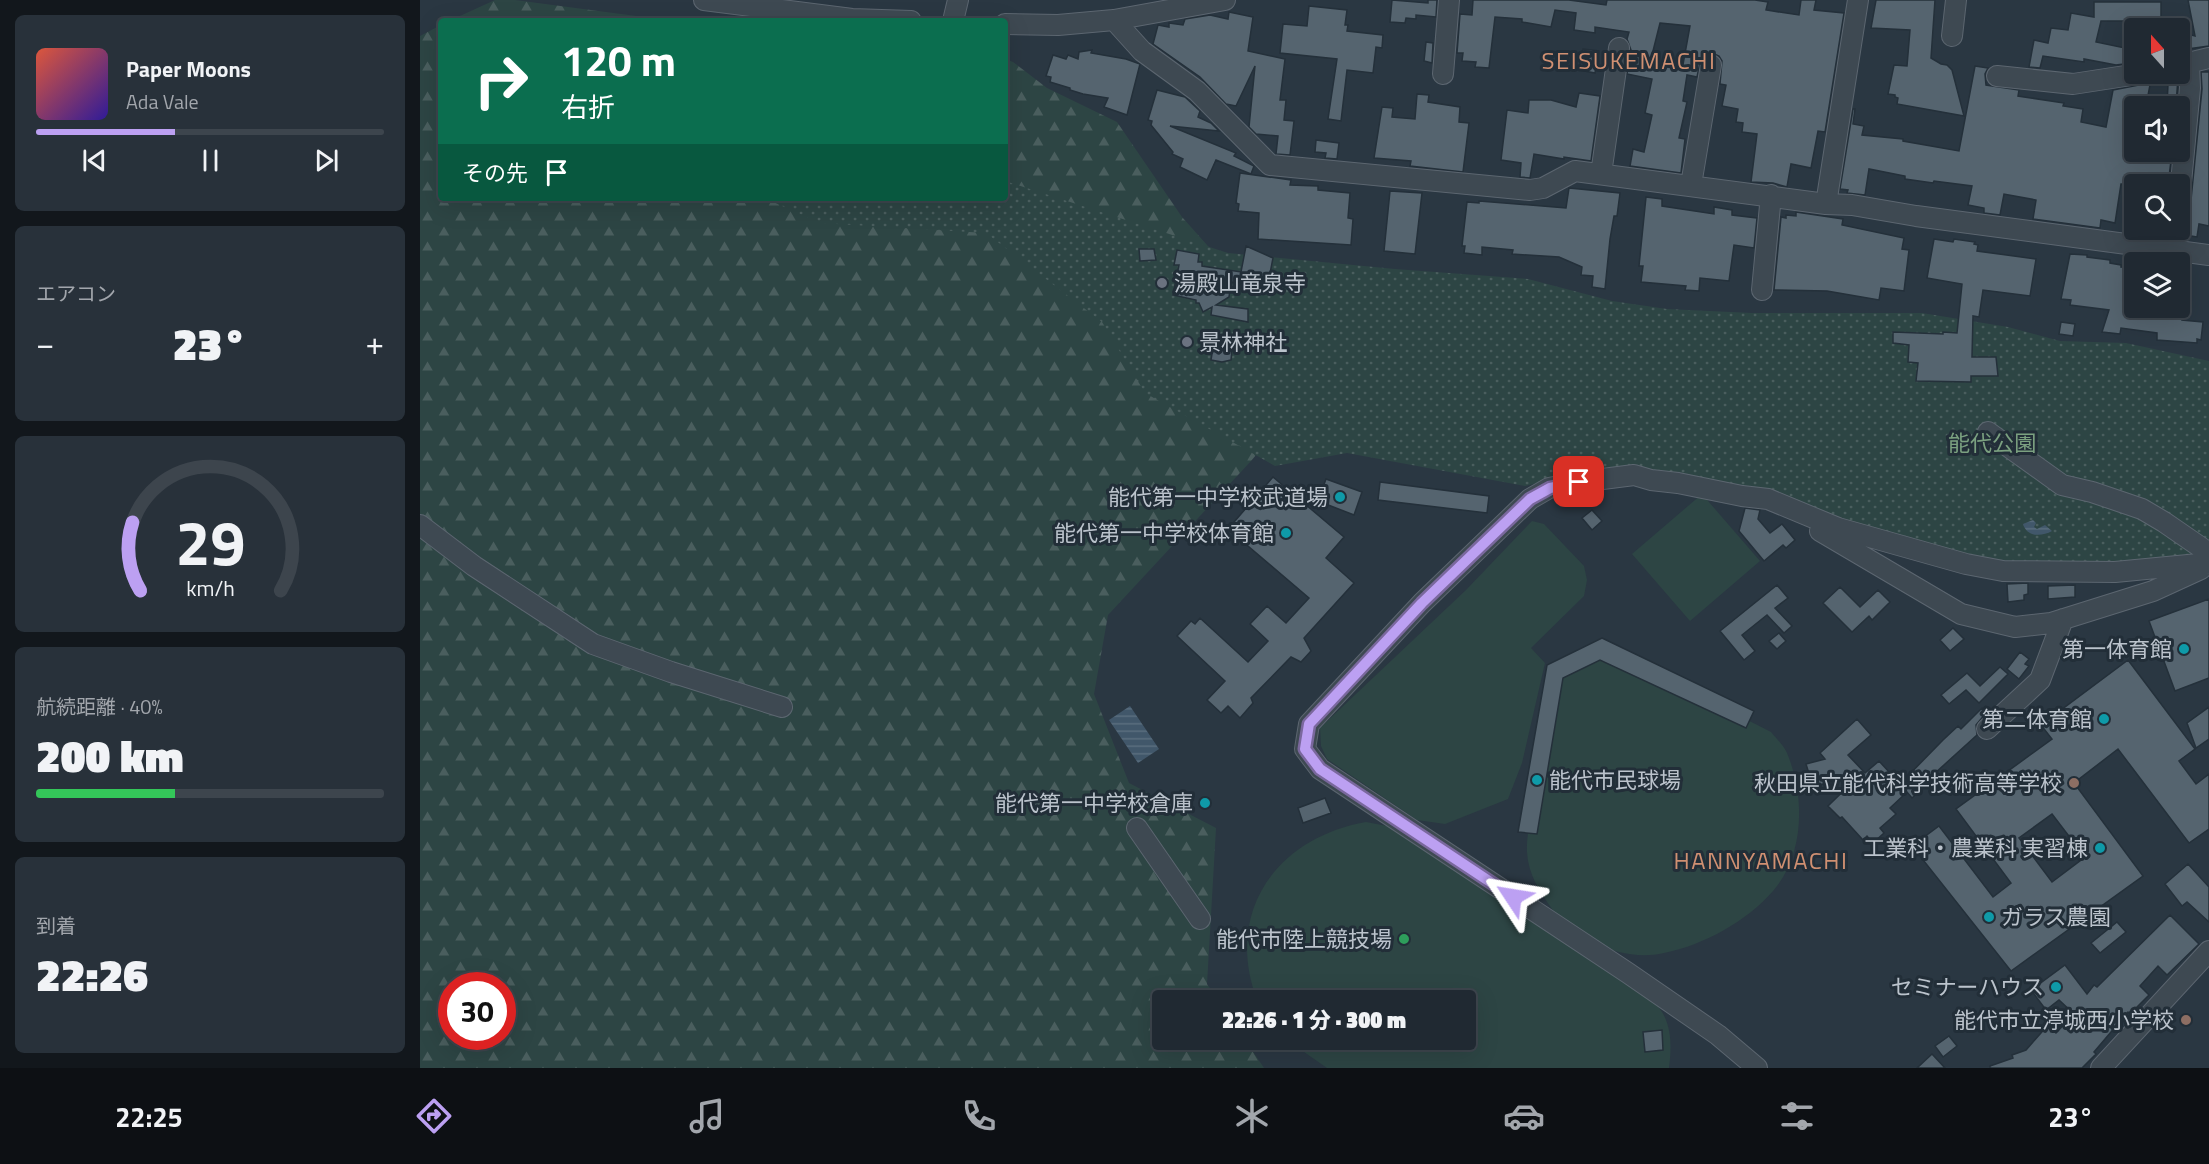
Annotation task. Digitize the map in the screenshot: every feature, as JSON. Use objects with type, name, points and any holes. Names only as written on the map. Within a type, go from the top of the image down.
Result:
[{"type":"street","points":[[704,0],[844,18]]},
{"type":"street","points":[[844,0],[852,18]]},
{"type":"street","points":[[954,18],[958,0]]},
{"type":"street","points":[[1008,24],[1058,25],[1114,20],[1225,0]]},
{"type":"street","points":[[1443,74],[1449,0]]},
{"type":"street","points":[[1826,204],[1858,0]]},
{"type":"street","points":[[1952,36],[1956,0]]},
{"type":"street","points":[[1114,20],[1142,51],[1197,91],[1270,165],[1530,190],[1543,188],[1575,171],[1771,195],[2209,255]]},
{"type":"street","points":[[1601,174],[1619,48]]},
{"type":"street","points":[[2190,63],[2209,58]]},
{"type":"street","points":[[1691,185],[1711,65]]},
{"type":"street","points":[[1997,76],[2073,84],[2124,76]]},
{"type":"street","points":[[2182,174],[2189,84]]},
{"type":"street","points":[[1762,290],[1771,195]]},
{"type":"street","points":[[2171,250],[2172,240]]},
{"type":"street","points":[[1988,432],[2062,485],[2092,492],[2142,509],[2209,553]]},
{"type":"street","points":[[1757,1068],[1718,1035],[1628,973],[1320,769],[1305,749],[1309,724],[1414,611],[1530,499],[1550,488],[1579,482],[1634,475],[1768,499],[1838,528],[1966,564],[2003,571],[2115,572],[2209,564]]},
{"type":"street","points":[[420,525],[474,566],[593,644],[671,672],[782,706]]},
{"type":"street","points":[[1838,528],[1821,531],[1960,614],[2015,627],[2050,623],[2153,591],[2209,564]]},
{"type":"street","points":[[1987,729],[2040,680],[2063,619]]},
{"type":"street","points":[[1137,828],[1200,918]]},
{"type":"street","points":[[2102,1068],[2209,951]]},
{"type":"green space","points":[[495,0],[515,0],[651,18],[456,18]]},
{"type":"green space","points":[[438,27],[438,201],[1008,201],[1008,60],[1047,88],[1117,122],[1182,217],[1266,311],[1294,410],[1251,461],[1108,615],[1094,694],[1129,783],[1216,828],[1207,984],[1211,990],[1152,990],[1152,1050],[1252,1050],[1264,1068],[420,1068],[420,36]]},
{"type":"green space","name":"能代公園","points":[[1008,182],[1228,253],[1528,279],[1612,301],[1667,309],[1752,313],[1922,313],[2008,327],[2060,341],[2126,343],[2209,361],[2209,557],[2113,565],[2012,564],[1968,557],[1832,516],[1632,471],[1592,470],[1525,486],[1347,453],[1275,466],[1145,393],[1102,322],[986,233],[820,223],[771,201],[1008,201]]},
{"type":"green space","points":[[1702,494],[1760,561],[1690,621],[1632,554]]},
{"type":"green space","points":[[1532,521],[1544,524],[1584,566],[1587,580],[1584,596],[1531,648],[1545,663],[1522,763],[1508,799],[1445,824],[1417,820],[1327,759],[1321,746],[1320,728],[1466,590]]},
{"type":"green space","points":[[1604,647],[1771,732],[1787,753],[1797,788],[1799,824],[1796,842],[1784,876],[1773,891],[1751,912],[1724,930],[1694,944],[1664,953],[1633,955],[1618,952],[1602,947],[1574,931],[1562,921],[1543,896],[1532,875],[1528,860],[1527,839],[1551,672]]},
{"type":"green space","name":"能代市陸上競技場","points":[[1366,822],[1387,826],[1655,1003],[1665,1017],[1670,1033],[1669,1068],[1327,1068],[1301,1050],[1476,1050],[1476,990],[1254,990],[1249,968],[1247,937],[1253,909],[1265,884],[1283,862],[1306,844],[1334,831]]},
{"type":"water","points":[[2033,520],[2036,523],[2034,527],[2037,529],[2045,525],[2052,531],[2039,535],[2031,534],[2023,524]]},
{"type":"water","points":[[1130,706],[1159,749],[1138,763],[1109,720]]},
{"type":"building","points":[[1392,0],[1428,3],[1428,0],[1437,0],[1436,17],[1416,15],[1416,19],[1406,18],[1405,23],[1390,22]]},
{"type":"building","points":[[1473,0],[1569,0],[1606,5],[1607,0],[1755,0],[1768,2],[1766,10],[1799,15],[1801,0],[1816,0],[1814,10],[1844,13],[1825,132],[1818,131],[1811,168],[1791,164],[1787,187],[1773,183],[1751,182],[1757,134],[1742,132],[1743,123],[1736,122],[1738,109],[1722,106],[1726,85],[1720,84],[1722,61],[1719,56],[1712,53],[1706,54],[1701,58],[1697,77],[1687,75],[1683,101],[1687,102],[1679,138],[1685,139],[1681,173],[1630,166],[1633,149],[1644,152],[1652,115],[1645,113],[1652,79],[1627,74],[1631,50],[1627,39],[1629,32],[1595,27],[1595,33],[1574,30],[1576,13],[1555,10],[1551,27],[1522,22],[1522,19],[1495,17],[1489,68],[1475,67],[1476,62],[1462,61],[1463,53],[1457,53],[1460,14],[1472,15]],"holes":[[[1660,23],[1690,26],[1682,70],[1650,63]]]},
{"type":"building","points":[[1876,0],[1935,0],[1931,58],[1947,65],[1952,70],[1964,116],[1897,104],[1898,98],[1888,94],[1894,65],[1907,66],[1910,30],[1871,28]]},
{"type":"building","points":[[2188,0],[2209,0],[2209,46],[2190,49],[2190,35],[2195,36]]},
{"type":"building","points":[[2094,2],[2161,2],[2161,18],[2124,18],[2124,21],[2101,21],[2096,42],[2124,48],[2124,64],[2116,65],[2084,59],[2084,62],[2043,56],[2040,68],[2029,67],[2034,40],[2048,43],[2051,28],[2068,30],[2071,13],[2094,17]]},
{"type":"building","points":[[1309,6],[1347,10],[1345,25],[1348,25],[1347,31],[1383,35],[1382,48],[1376,47],[1373,73],[1347,70],[1341,121],[1328,119],[1337,59],[1280,53],[1283,24],[1307,26]]},
{"type":"building","points":[[1229,12],[1253,17],[1248,51],[1285,59],[1280,100],[1286,100],[1284,120],[1294,121],[1290,155],[1276,154],[1278,136],[1256,134],[1249,127],[1255,66],[1236,106],[1226,104],[1200,77],[1153,44],[1158,25],[1169,27],[1169,23],[1183,25],[1185,19],[1210,15],[1228,19]]},
{"type":"building","points":[[1426,42],[1433,43],[1432,63],[1424,61]]},
{"type":"building","points":[[1583,49],[1599,51],[1595,73],[1579,70]]},
{"type":"building","points":[[1092,50],[1091,53],[1126,59],[1140,64],[1127,115],[1104,107],[1108,98],[1070,90],[1070,88],[1050,82],[1051,77],[1046,76],[1053,55],[1066,59],[1068,55],[1078,59],[1079,52]]},
{"type":"building","points":[[1975,66],[1988,68],[1985,74],[1986,85],[2019,90],[2018,96],[2064,103],[2063,106],[2083,109],[2081,122],[2106,127],[2113,90],[2150,85],[2148,96],[2124,96],[2124,162],[2171,162],[2169,174],[2124,174],[2124,184],[2121,184],[2115,223],[2101,220],[2100,228],[2033,219],[2036,200],[2004,194],[2000,215],[1984,213],[1984,208],[1968,205],[1972,186],[1905,179],[1905,176],[1869,169],[1865,195],[1847,193],[1848,190],[1840,189],[1853,109],[1855,109],[1853,124],[1864,126],[1862,135],[1903,139],[1903,141],[1959,151]]},
{"type":"building","points":[[2201,72],[2209,72],[2209,226],[2199,224],[2197,237],[2190,236],[2190,210],[2202,89]]},
{"type":"building","points":[[2168,84],[2178,84],[2177,96],[2167,96]]},
{"type":"building","points":[[1157,90],[1185,97],[1200,111],[1198,117],[1211,123],[1219,131],[1170,126],[1236,153],[1234,156],[1254,166],[1251,174],[1216,160],[1207,180],[1180,167],[1183,159],[1172,154],[1173,152],[1151,125],[1152,121],[1148,120]]},
{"type":"building","points":[[1579,93],[1600,96],[1591,161],[1534,154],[1530,178],[1520,177],[1521,163],[1501,160],[1507,110],[1528,113],[1529,100],[1551,100],[1576,107]]},
{"type":"building","points":[[1417,94],[1429,95],[1428,102],[1460,107],[1459,122],[1469,123],[1463,172],[1410,166],[1411,161],[1374,158],[1382,107],[1393,108],[1392,117],[1415,119]]},
{"type":"building","points":[[1316,140],[1339,143],[1337,159],[1325,158],[1326,153],[1315,152]]},
{"type":"building","points":[[1240,173],[1291,180],[1290,185],[1318,186],[1318,190],[1350,193],[1348,218],[1353,219],[1351,245],[1258,239],[1259,213],[1238,211],[1239,204],[1236,203]]},
{"type":"building","points":[[1569,188],[1620,193],[1617,216],[1614,216],[1610,239],[1605,289],[1592,287],[1593,276],[1581,275],[1582,267],[1559,257],[1512,254],[1513,250],[1482,247],[1482,255],[1464,253],[1465,246],[1462,246],[1467,202],[1566,208]]},
{"type":"building","points":[[1390,191],[1422,193],[1415,254],[1384,251]]},
{"type":"building","points":[[1646,197],[1662,199],[1662,206],[1714,214],[1714,207],[1732,210],[1732,215],[1757,218],[1754,248],[1734,245],[1729,281],[1700,278],[1699,291],[1685,290],[1686,286],[1641,282],[1643,266],[1639,266]]},
{"type":"building","points":[[1796,212],[1843,219],[1842,225],[1904,238],[1902,249],[1909,250],[1904,291],[1881,288],[1879,300],[1827,291],[1774,290],[1781,217],[1796,216]]},
{"type":"building","points":[[1934,239],[1975,242],[1974,244],[1978,245],[1977,251],[2036,259],[2030,296],[1983,290],[1979,317],[1973,316],[1972,357],[1996,357],[1998,376],[1971,376],[1971,382],[1916,381],[1918,363],[1908,362],[1909,345],[1893,343],[1893,332],[1957,333],[1962,284],[1927,278]]},
{"type":"building","points":[[1246,246],[1273,258],[1267,289],[1231,282],[1229,297],[1216,305],[1248,309],[1248,322],[1211,315],[1212,307],[1203,312],[1196,300],[1173,295],[1179,265],[1174,265],[1177,250],[1199,254],[1198,262],[1202,262],[1202,266],[1241,272]]},
{"type":"building","points":[[1139,249],[1154,249],[1156,260],[1140,261]]},
{"type":"building","points":[[2070,254],[2110,260],[2110,263],[2124,267],[2124,318],[2182,318],[2182,320],[2203,322],[2201,340],[2197,339],[2197,343],[2157,340],[2157,333],[2121,328],[2120,334],[2102,332],[2109,310],[2070,305],[2071,300],[2061,299]]},
{"type":"building","points":[[2061,322],[2075,324],[2073,336],[2059,334]]},
{"type":"building","points":[[1214,342],[1228,344],[1232,350],[1231,360],[1222,362],[1211,360]]},
{"type":"building","points":[[1273,477],[1344,537],[1326,558],[1354,583],[1304,638],[1311,651],[1301,662],[1291,657],[1251,698],[1253,703],[1240,718],[1228,706],[1221,713],[1207,700],[1225,681],[1177,636],[1191,621],[1195,624],[1200,618],[1248,662],[1268,641],[1250,624],[1267,606],[1286,623],[1309,598],[1228,529]]},
{"type":"building","name":"能代第一中学校武道場","points":[[1326,479],[1362,492],[1354,515],[1318,501]]},
{"type":"building","points":[[1380,482],[1489,496],[1487,513],[1378,500]]},
{"type":"building","points":[[1745,508],[1760,510],[1758,519],[1770,533],[1782,524],[1795,540],[1786,548],[1783,545],[1764,561],[1739,531]]},
{"type":"building","points":[[1592,510],[1602,521],[1592,530],[1582,518]]},
{"type":"building","points":[[2028,583],[2028,594],[2024,595],[2024,600],[2008,602],[2007,584]]},
{"type":"building","points":[[1777,585],[1788,598],[1775,608],[1792,626],[1784,633],[1767,615],[1742,635],[1755,651],[1744,660],[1720,631]]},
{"type":"building","points":[[2075,585],[2075,597],[2048,599],[2048,586]]},
{"type":"building","points":[[1840,587],[1860,607],[1878,590],[1890,602],[1872,620],[1869,616],[1852,632],[1823,603]]},
{"type":"building","name":"第一体育館","points":[[2209,599],[2209,678],[2175,691],[2149,621]]},
{"type":"building","points":[[1953,628],[1964,639],[1950,651],[1940,640]]},
{"type":"building","points":[[1779,633],[1786,641],[1777,649],[1769,641]]},
{"type":"building","name":"能代市民球場","points":[[1602,638],[1754,711],[1746,728],[1600,660],[1563,678],[1537,834],[1518,832],[1547,665]]},
{"type":"building","points":[[2020,652],[2029,659],[2025,664],[2029,666],[2019,679],[2007,669]]},
{"type":"building","points":[[2128,660],[2195,749],[2179,761],[2196,784],[2209,774],[2209,829],[2189,843],[2118,749],[2074,783],[2143,876],[2011,971],[1912,846],[1939,826],[1993,897],[2011,883],[1956,809],[2052,739],[2041,725]],"holes":[[[2052,814],[2085,857],[2052,882],[2019,838]]]},
{"type":"building","points":[[2000,667],[2008,674],[1979,703],[1966,690],[1949,704],[1941,695],[1967,673],[1980,686]]},
{"type":"building","points":[[2209,707],[2209,739],[2196,748],[2187,723]]},
{"type":"building","points":[[1982,708],[1986,713],[1976,725],[1977,735],[1923,784],[1925,786],[1912,798],[1907,792],[1890,808],[1896,814],[1880,828],[1884,833],[1873,843],[1867,836],[1863,840],[1842,817],[1840,818],[1828,806],[1863,772],[1813,787],[1806,764],[1825,759],[1820,753],[1857,719],[1871,735],[1848,755],[1865,773],[1879,761],[1900,784],[1958,726],[1961,729]]},
{"type":"building","points":[[1325,798],[1331,813],[1303,823],[1298,808]]},
{"type":"building","points":[[2188,864],[2209,887],[2209,922],[2187,902],[2182,906],[2165,884]]},
{"type":"building","points":[[2170,915],[2199,944],[2167,975],[2158,966],[2140,986],[2149,995],[2130,1014],[2128,1012],[2094,1052],[2096,1054],[2082,1068],[1990,1068],[2026,1050],[2048,1025],[2056,1033],[2074,1014],[2059,1000],[2046,1010],[2031,990],[2065,965],[2087,994],[2094,985],[2097,987]]},
{"type":"building","points":[[2117,922],[2126,932],[2100,953],[2091,943]]},
{"type":"building","points":[[1662,1030],[1663,1050],[1645,1052],[1643,1032]]},
{"type":"building","points":[[1949,1036],[1957,1046],[1943,1057],[1935,1046]]},
{"type":"building","points":[[1932,1054],[1945,1068],[1917,1068]]},
{"type":"place","name":"湯殿山竜泉寺","points":[[1162,283]]},
{"type":"place","name":"景林神社","points":[[1187,342]]},
{"type":"place","name":"能代第一中学校武道場","points":[[1340,497]]},
{"type":"place","name":"能代第一中学校体育館","points":[[1286,533]]},
{"type":"place","name":"第一体育館","points":[[2184,649]]},
{"type":"place","name":"第二体育館","points":[[2104,719]]},
{"type":"place","name":"能代市民球場","points":[[1537,780]]},
{"type":"place","name":"秋田県立能代科学技術高等学校","points":[[2074,783]]},
{"type":"place","name":"能代第一中学校倉庫","points":[[1205,803]]},
{"type":"place","name":"工業科・農業科 実習棟","points":[[2100,848]]},
{"type":"place","name":"ガラス農園","points":[[1989,917]]},
{"type":"place","name":"能代市陸上競技場","points":[[1404,939]]},
{"type":"place","name":"セミナーハウス","points":[[2056,987]]},
{"type":"place","name":"能代市立渟城西小学校","points":[[2186,1020]]},
{"type":"district","name":"SEISUKEMACHI","points":[[1629,60]]},
{"type":"district","name":"HANNYAMACHI","points":[[1761,860]]},
{"type":"route","points":[[1513,897],[1320,769],[1305,749],[1309,724],[1422,603],[1497,528],[1530,499],[1550,488],[1579,482]]}]
